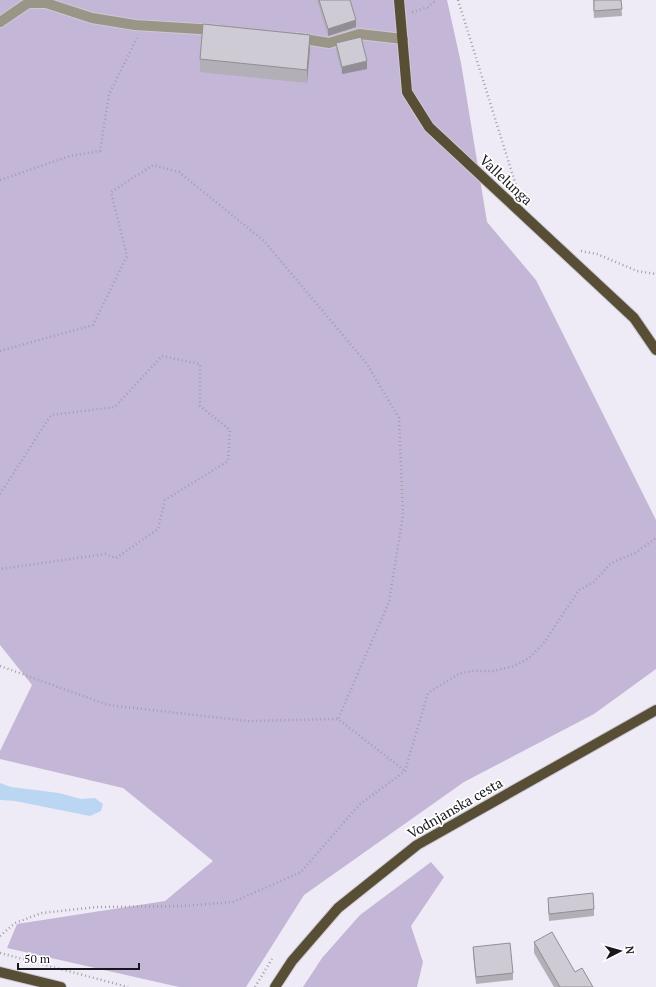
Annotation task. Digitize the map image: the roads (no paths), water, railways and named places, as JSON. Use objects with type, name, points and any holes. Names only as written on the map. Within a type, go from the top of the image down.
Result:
[{"type":"main road","name":"Vallelunga","points":[[399,0],[408,92],[429,127],[634,318],[656,350]]},
{"type":"main road","name":"Vodnjanska cesta","points":[[275,987],[292,961],[338,908],[417,845],[656,710]]},
{"type":"main road","points":[[0,972],[61,987]]},
{"type":"lane","points":[[0,22],[28,3],[46,1],[92,18],[135,25],[228,31]]},
{"type":"lane","points":[[290,37],[329,43],[359,34],[403,39]]},
{"type":"water","points":[[0,783],[11,787],[59,793],[81,799],[95,798],[103,804],[101,811],[90,816],[15,801],[0,800]]}]
